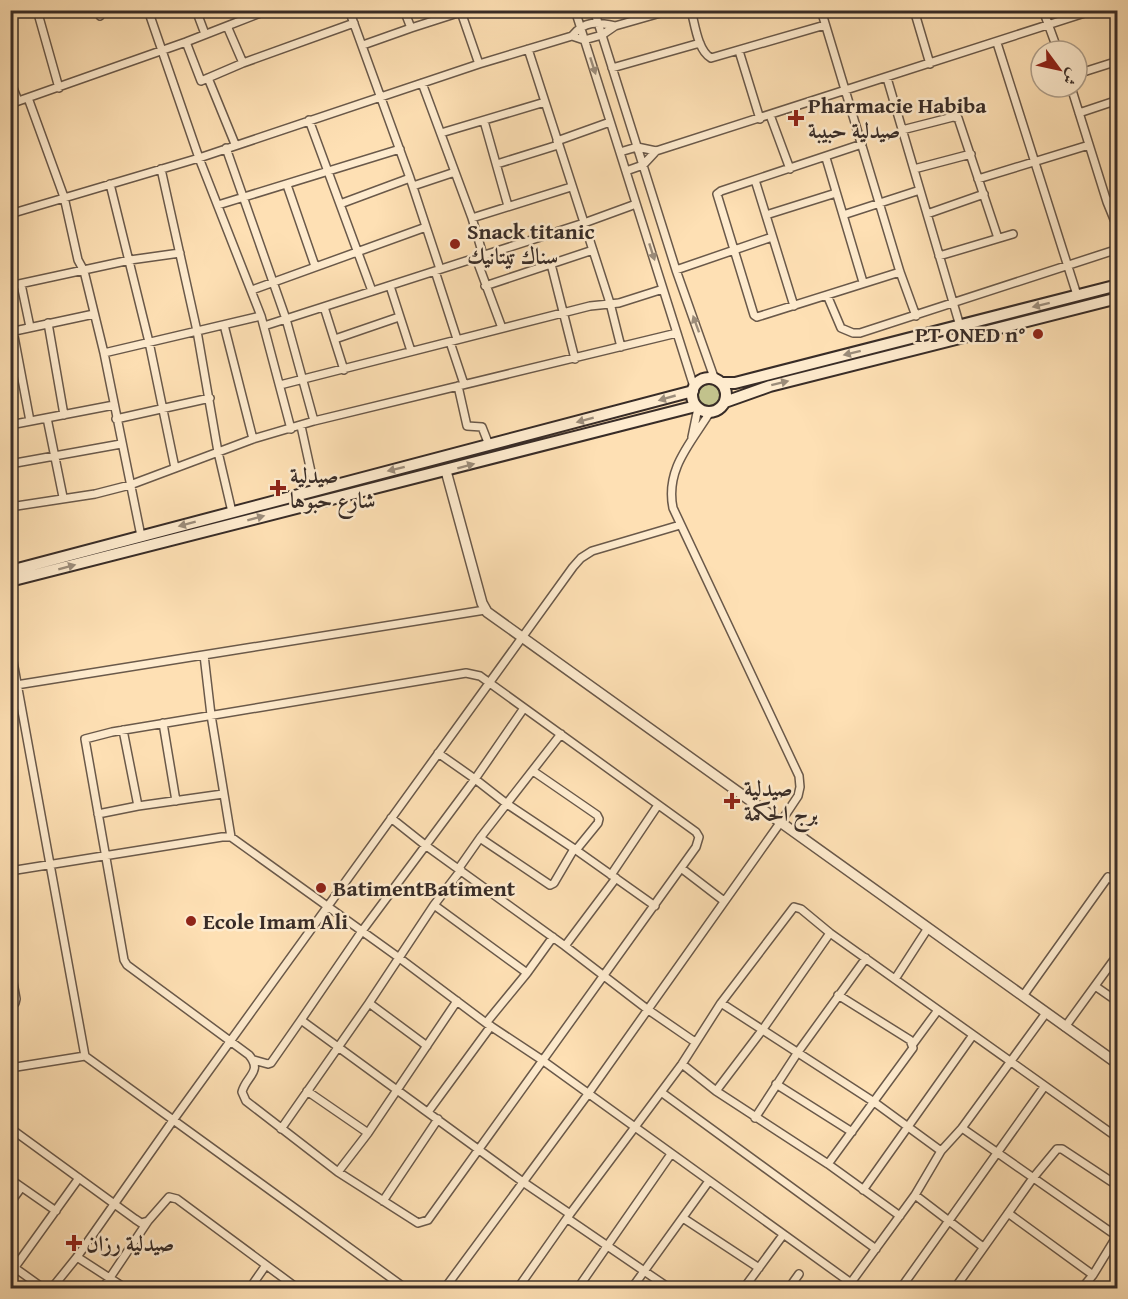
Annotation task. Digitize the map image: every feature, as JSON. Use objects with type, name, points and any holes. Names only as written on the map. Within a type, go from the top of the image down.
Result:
[{"type":"main road","points":[[11,574],[141,536],[693,389],[706,379],[735,383],[1118,285]]},
{"type":"main road","points":[[724,402],[770,386],[1118,298]]},
{"type":"main road","points":[[11,574],[446,471],[697,407],[710,412],[718,409],[726,396],[718,381]]},
{"type":"main road","points":[[693,389],[697,407]]},
{"type":"street","points":[[37,10],[59,88]]},
{"type":"street","points":[[148,10],[199,158],[261,316],[291,429]]},
{"type":"street","points":[[196,10],[205,34]]},
{"type":"street","points":[[10,80],[14,103],[162,51],[268,10]]},
{"type":"street","points":[[349,10],[412,182],[426,227],[453,340],[467,426],[482,427],[489,445]]},
{"type":"street","points":[[404,10],[411,28]]},
{"type":"street","points":[[575,10],[693,389]]},
{"type":"street","points":[[594,10],[676,270],[718,381]]},
{"type":"street","points":[[572,36],[584,40],[602,35],[615,26],[671,10]]},
{"type":"street","points":[[691,10],[700,43],[706,55],[711,58],[825,25]]},
{"type":"street","points":[[821,10],[900,272],[916,316]]},
{"type":"street","points":[[914,10],[930,64]]},
{"type":"street","points":[[1043,10],[1054,39]]},
{"type":"street","points":[[620,152],[638,147],[656,151],[1094,10]]},
{"type":"street","points":[[363,45],[464,11],[479,64]]},
{"type":"street","points":[[186,42],[201,81],[243,63],[354,23]]},
{"type":"street","points":[[10,214],[199,158],[235,144],[479,64],[572,36],[580,26],[598,23],[615,26]]},
{"type":"street","points":[[227,26],[243,63]]},
{"type":"street","points":[[612,68],[700,43]]},
{"type":"street","points":[[997,43],[1077,295]]},
{"type":"street","points":[[528,49],[610,303],[621,347]]},
{"type":"street","points":[[740,51],[760,119]]},
{"type":"street","points":[[1089,70],[1118,61]]},
{"type":"street","points":[[208,78],[235,144]]},
{"type":"street","points":[[887,78],[960,326]]},
{"type":"street","points":[[422,83],[472,218],[485,286],[502,328]]},
{"type":"street","points":[[28,98],[64,197],[78,260],[84,271],[104,353],[141,536]]},
{"type":"street","points":[[1075,99],[1107,202],[1118,229]]},
{"type":"street","points":[[1079,113],[1117,101]]},
{"type":"street","points":[[441,133],[545,102]]},
{"type":"street","points":[[770,116],[790,169]]},
{"type":"street","points":[[902,130],[956,117],[960,121],[998,237]]},
{"type":"street","points":[[309,120],[372,291]]},
{"type":"street","points":[[484,121],[508,206]]},
{"type":"street","points":[[497,164],[610,122]]},
{"type":"street","points":[[862,144],[717,194],[754,315],[761,317],[863,282],[900,272]]},
{"type":"street","points":[[978,179],[1089,146]]},
{"type":"street","points":[[226,148],[286,319],[314,422]]},
{"type":"street","points":[[218,205],[400,149]]},
{"type":"street","points":[[626,171],[643,165],[656,151]]},
{"type":"street","points":[[914,169],[971,154]]},
{"type":"street","points":[[826,158],[863,282]]},
{"type":"street","points":[[161,169],[197,331],[218,452],[232,512]]},
{"type":"street","points":[[340,204],[412,182],[455,172]]},
{"type":"street","points":[[755,180],[794,306]]},
{"type":"street","points":[[110,184],[149,342],[175,468]]},
{"type":"street","points":[[287,185],[315,266]]},
{"type":"street","points":[[472,218],[571,187]]},
{"type":"street","points":[[843,215],[920,190]]},
{"type":"street","points":[[766,215],[836,193]]},
{"type":"street","points":[[927,214],[984,194]]},
{"type":"street","points":[[1107,202],[1118,199]]},
{"type":"street","points":[[264,326],[584,223],[636,204]]},
{"type":"street","points":[[252,290],[426,227]]},
{"type":"street","points":[[939,256],[1013,234]]},
{"type":"street","points":[[676,270],[772,237]]},
{"type":"street","points":[[827,295],[841,328],[860,333],[1118,249]]},
{"type":"street","points":[[485,286],[593,250]]},
{"type":"street","points":[[10,286],[180,253]]},
{"type":"street","points":[[550,264],[565,313],[575,359]]},
{"type":"street","points":[[21,284],[30,327]]},
{"type":"street","points":[[390,286],[411,351]]},
{"type":"street","points":[[280,385],[590,306],[619,303],[663,289]]},
{"type":"street","points":[[324,307],[344,370]]},
{"type":"street","points":[[30,421],[12,331],[94,314]]},
{"type":"street","points":[[104,353],[261,316]]},
{"type":"street","points":[[335,339],[399,317]]},
{"type":"street","points":[[48,323],[64,415]]},
{"type":"street","points":[[224,325],[253,439]]},
{"type":"street","points":[[10,507],[63,497],[95,494],[130,485],[253,439],[314,422],[677,333]]},
{"type":"street","points":[[116,419],[210,398]]},
{"type":"street","points":[[10,425],[114,405]]},
{"type":"street","points":[[689,445],[697,407]]},
{"type":"street","points":[[445,1288],[588,1094],[798,796],[800,787],[798,776],[673,508],[671,484],[675,467],[710,412]]},
{"type":"street","points":[[47,418],[63,497]]},
{"type":"street","points":[[301,426],[315,489]]},
{"type":"street","points":[[10,464],[121,444]]},
{"type":"street","points":[[446,471],[485,610],[1118,1064]]},
{"type":"street","points":[[52,1288],[77,1257],[573,567],[581,558],[598,549],[680,525]]},
{"type":"street","points":[[10,558],[11,574]]},
{"type":"street","points":[[14,686],[485,610]]},
{"type":"street","points":[[10,645],[14,686],[51,865],[85,1056]]},
{"type":"street","points":[[204,655],[211,715],[231,837]]},
{"type":"street","points":[[254,1060],[255,1069],[243,1087],[243,1097],[246,1101],[338,1172],[414,1222],[425,1222],[655,906],[699,843],[699,837],[696,832],[561,734],[476,674],[466,673],[211,715],[85,739],[124,960],[127,965],[254,1060],[268,1064],[271,1063],[362,931],[475,779],[524,708]]},
{"type":"street","points":[[163,723],[176,801]]},
{"type":"street","points":[[123,730],[138,806]]},
{"type":"street","points":[[281,1128],[369,1003],[480,838],[561,734]]},
{"type":"street","points":[[438,753],[507,804],[655,906]]},
{"type":"street","points":[[480,838],[550,885],[554,883],[575,850],[599,819],[597,815],[533,771]]},
{"type":"street","points":[[98,814],[223,794]]},
{"type":"street","points":[[565,946],[614,877],[658,805]]},
{"type":"street","points":[[391,818],[553,937],[602,976],[695,1042]]},
{"type":"street","points":[[10,871],[231,837],[489,1025],[542,1060],[783,1234],[849,1286],[858,1288]]},
{"type":"street","points":[[681,868],[724,901]]},
{"type":"street","points":[[1023,996],[1108,877],[1118,884]]},
{"type":"street","points":[[434,905],[527,974]]},
{"type":"street","points":[[518,1288],[682,1064],[721,1003],[794,907],[801,909],[830,933],[1118,1138]]},
{"type":"street","points":[[895,979],[928,928]]},
{"type":"street","points":[[716,1091],[763,1029],[830,933]]},
{"type":"street","points":[[428,1112],[553,937]]},
{"type":"street","points":[[755,1118],[798,1052],[866,958]]},
{"type":"street","points":[[1065,1027],[1113,961],[1118,964]]},
{"type":"street","points":[[10,966],[16,999],[10,1009]]},
{"type":"street","points":[[1095,986],[1118,1002]]},
{"type":"street","points":[[838,995],[913,1044]]},
{"type":"street","points":[[338,1172],[368,1133],[457,1001]]},
{"type":"street","points":[[369,1003],[427,1046]]},
{"type":"street","points":[[721,1003],[874,1102],[941,1151]]},
{"type":"street","points":[[828,1164],[910,1055],[913,1044],[938,1010]]},
{"type":"street","points":[[849,1286],[915,1195],[941,1151],[962,1128],[1046,1013]]},
{"type":"street","points":[[301,1020],[479,1148],[608,1246],[669,1288]]},
{"type":"street","points":[[863,1190],[973,1035]]},
{"type":"street","points":[[10,1068],[85,1056],[405,1288]]},
{"type":"street","points":[[682,1064],[716,1091],[828,1164],[900,1216]]},
{"type":"street","points":[[776,1084],[852,1132]]},
{"type":"street","points":[[901,1288],[1044,1087]]},
{"type":"street","points":[[307,1090],[368,1133]]},
{"type":"street","points":[[661,1092],[876,1249]]},
{"type":"street","points":[[383,1201],[438,1119]]},
{"type":"street","points":[[10,1128],[114,1205],[141,1223],[148,1221]]},
{"type":"street","points":[[962,1128],[1117,1236],[1093,1275],[1082,1288]]},
{"type":"street","points":[[955,1288],[1033,1178],[1059,1148],[1118,1186]]},
{"type":"street","points":[[578,1288],[671,1154]]},
{"type":"street","points":[[43,1288],[13,1271],[78,1178]]},
{"type":"street","points":[[10,1179],[56,1211]]},
{"type":"street","points":[[632,1288],[709,1181]]},
{"type":"street","points":[[10,1203],[21,1188]]},
{"type":"street","points":[[915,1195],[983,1247]]},
{"type":"street","points":[[103,1288],[148,1221],[169,1197],[177,1199],[297,1288]]},
{"type":"street","points":[[1008,1213],[1093,1275]]},
{"type":"street","points":[[683,1218],[759,1268]]},
{"type":"street","points":[[744,1288],[783,1234]]},
{"type":"street","points":[[77,1257],[125,1288]]},
{"type":"street","points":[[250,1288],[266,1265]]},
{"type":"street","points":[[789,1288],[799,1274]]},
{"type":"green space","points":[[710,384],[719,388],[723,397],[719,406],[710,410],[701,406],[697,397],[701,388]]},
{"type":"place","name":"Pharmacie Habiba صيدلية حبيبة","points":[[796,118]]},
{"type":"place","name":"Snack titanic سناك تيتانيك","points":[[455,244]]},
{"type":"place","name":"PT ONED n°","points":[[1038,334]]},
{"type":"place","name":"صيدلية شارع حبوها","points":[[278,488]]},
{"type":"place","name":"صيدلية برج الحكمة","points":[[732,801]]},
{"type":"place","name":"BatimentBatiment","points":[[321,888]]},
{"type":"place","name":"Ecole Imam Ali","points":[[191,921]]},
{"type":"place","name":"صيدلية رزان","points":[[74,1243]]}]
